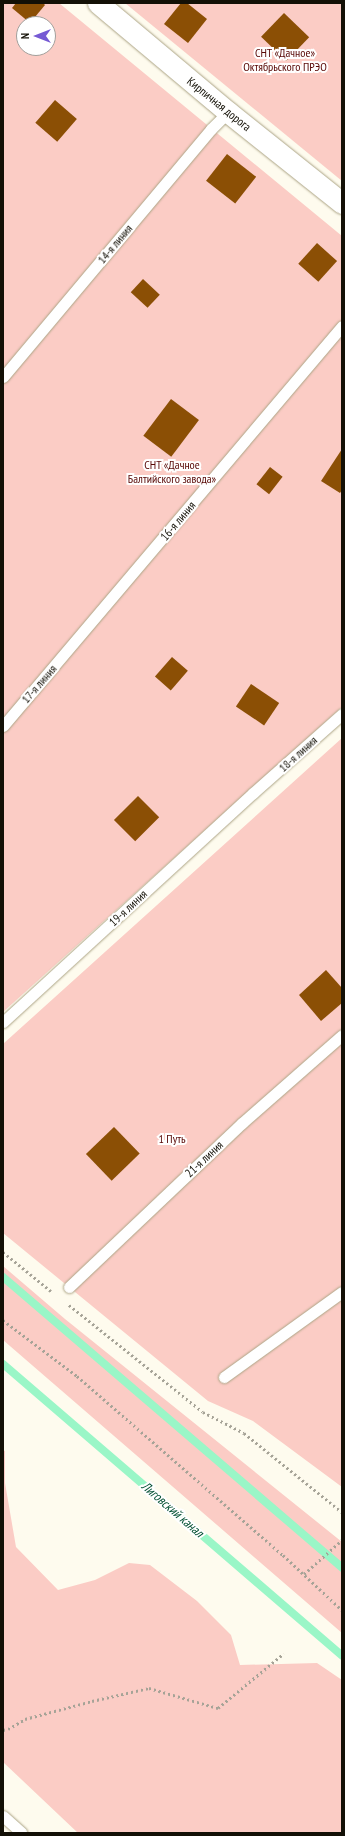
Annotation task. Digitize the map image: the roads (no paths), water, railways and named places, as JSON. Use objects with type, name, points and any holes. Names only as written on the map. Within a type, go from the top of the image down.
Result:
[{"type":"street","name":"Кирпичная дорога","points":[[98,3],[228,112],[342,203]]},
{"type":"lane","name":"14-я линия","points":[[3,376],[211,129],[228,112]]},
{"type":"lane","name":"16-я линия","points":[[76,642],[342,326]]},
{"type":"lane","name":"17-я линия","points":[[3,726],[76,642]]},
{"type":"lane","name":"18-я линия","points":[[253,793],[342,714]]},
{"type":"lane","name":"19-я линия","points":[[3,1022],[253,793]]},
{"type":"lane","name":"21-я линия","points":[[69,1287],[242,1124],[342,1035]]},
{"type":"lane","points":[[224,1377],[342,1292]]},
{"type":"lane","points":[[3,1816],[22,1833]]},
{"type":"waterway","points":[[3,1277],[342,1568]]},
{"type":"waterway","name":"Лиговский канал","points":[[3,1364],[342,1656]]},
{"type":"park label","name":"СНТ «Дачное» Октябрьского ПРЭО","points":[[285,60]]},
{"type":"park label","name":"СНТ «Дачное Балтийского завода»","points":[[172,472]]},
{"type":"park label","name":"1 Путь","points":[[172,1139]]}]
